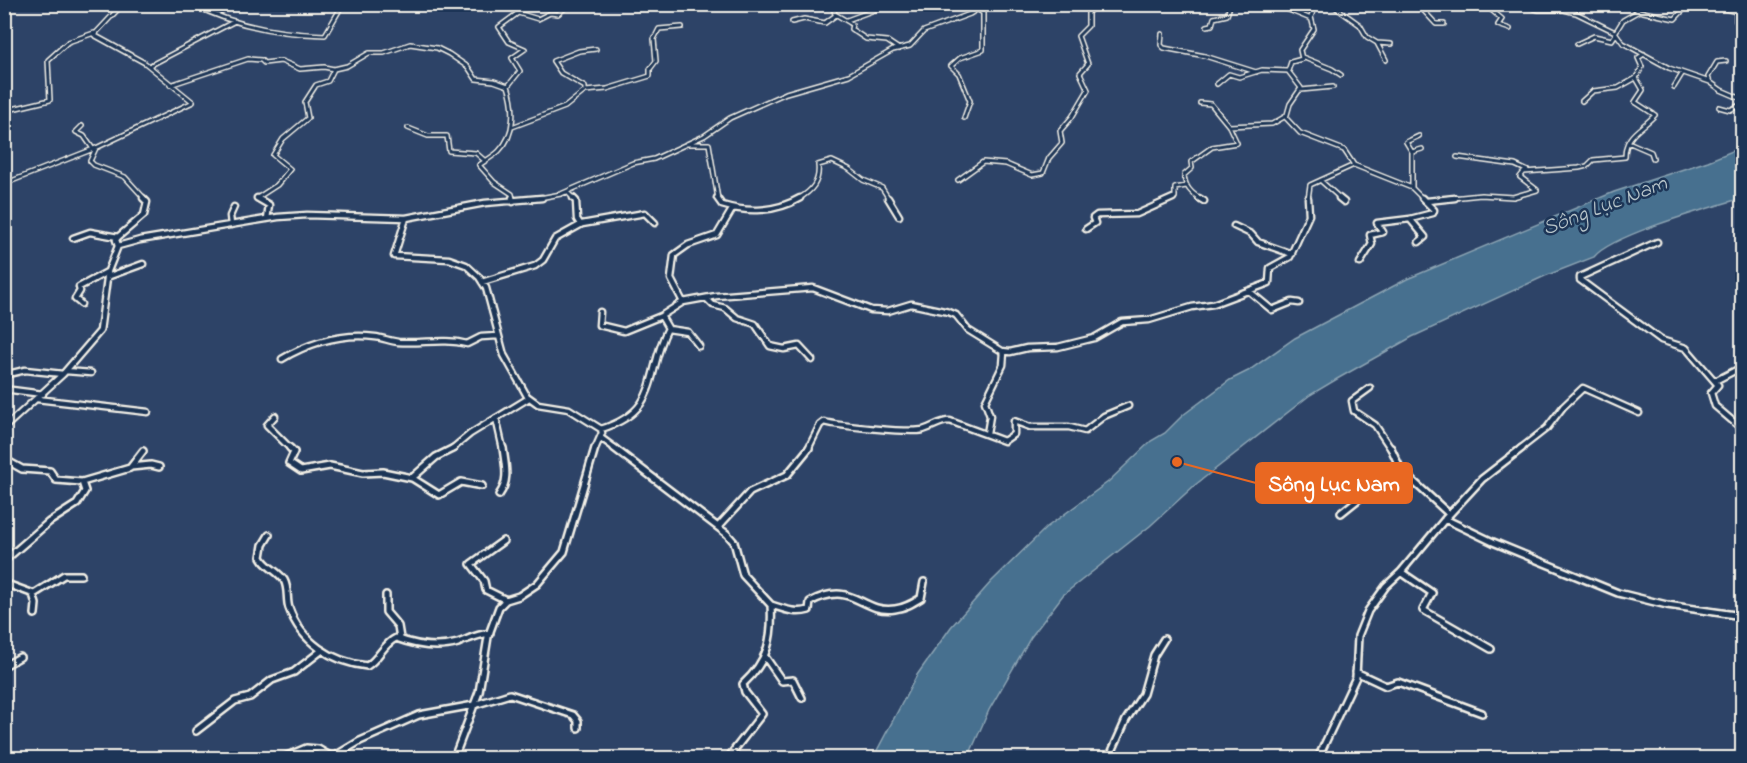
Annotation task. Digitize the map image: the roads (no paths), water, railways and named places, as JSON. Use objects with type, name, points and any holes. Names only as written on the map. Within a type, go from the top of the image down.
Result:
[{"type":"street","points":[[4,7],[24,4]]},
{"type":"street","points":[[4,111],[50,100],[48,60],[64,44],[82,35],[94,33],[109,21],[110,16],[123,4]]},
{"type":"street","points":[[192,4],[267,31],[325,35],[331,29],[332,17],[343,4]]},
{"type":"street","points":[[508,86],[520,72],[512,58],[525,49],[507,41],[499,29],[500,26],[518,13],[537,19],[550,13],[558,14],[565,8],[562,4]]},
{"type":"street","points":[[835,4],[833,7],[836,15],[853,24],[851,29],[864,38],[887,41],[898,49]]},
{"type":"street","points":[[118,246],[135,241],[267,219],[301,215],[406,218],[485,203],[513,202],[567,192],[633,163],[654,159],[708,134],[725,120],[768,100],[803,86],[849,75],[864,65],[898,49],[910,46],[924,31],[978,10],[986,4]]},
{"type":"street","points":[[958,180],[983,162],[1006,164],[1032,175],[1044,172],[1048,159],[1062,143],[1060,131],[1078,110],[1088,90],[1080,74],[1088,64],[1087,55],[1078,36],[1088,26],[1088,13],[1094,4]]},
{"type":"street","points":[[1207,26],[1212,25],[1214,18],[1227,15],[1229,9],[1226,4]]},
{"type":"street","points":[[1274,4],[1311,19]]},
{"type":"street","points":[[1341,75],[1336,70],[1310,63],[1302,57],[1300,50],[1314,28],[1311,19],[1317,4],[1341,10],[1377,43],[1386,60]]},
{"type":"street","points":[[1424,4],[1423,10],[1427,15],[1436,24],[1444,24]]},
{"type":"street","points":[[1469,4],[1490,8],[1502,20],[1498,24],[1509,29]]},
{"type":"street","points":[[1490,8],[1493,4]]},
{"type":"street","points":[[1518,4],[1543,11],[1568,11],[1615,34],[1623,43],[1682,74],[1710,82],[1721,90],[1743,99]]},
{"type":"street","points":[[1628,4],[1639,11]]},
{"type":"street","points":[[1577,44],[1594,36],[1612,40],[1623,20],[1639,11],[1646,9],[1675,19],[1689,4]]},
{"type":"street","points":[[1709,4],[1743,14]]},
{"type":"street","points":[[1568,11],[1572,6]]},
{"type":"street","points":[[847,20],[877,9]]},
{"type":"street","points":[[964,118],[970,101],[959,74],[951,66],[959,59],[983,50],[981,38],[985,24],[983,13],[978,10]]},
{"type":"street","points":[[1736,12],[1736,21],[1743,26]]},
{"type":"street","points":[[792,22],[804,19],[825,23],[836,15]]},
{"type":"street","points":[[149,66],[235,21]]},
{"type":"street","points":[[512,127],[542,114],[565,108],[585,91],[607,89],[650,76],[650,69],[656,62],[654,38],[659,29],[682,27]]},
{"type":"street","points":[[4,184],[95,148],[193,102],[149,66],[130,53],[95,37],[94,33]]},
{"type":"street","points":[[1162,34],[1161,45],[1164,48],[1221,60],[1256,72]]},
{"type":"street","points":[[1377,43],[1391,44]]},
{"type":"street","points":[[170,85],[248,59],[261,60],[264,63],[283,62],[300,69],[324,67],[334,69],[347,66],[369,53],[384,53],[410,44],[437,48],[468,67],[476,80],[494,81],[508,86],[514,100],[509,137],[501,149],[479,165],[494,182],[512,194],[513,202]]},
{"type":"street","points":[[585,91],[582,85],[558,70],[553,60],[587,49],[596,49]]},
{"type":"street","points":[[1582,101],[1585,94],[1592,90],[1619,87],[1636,78],[1642,67],[1638,58],[1644,54]]},
{"type":"street","points":[[1288,72],[1291,62],[1301,60],[1302,57]]},
{"type":"street","points":[[1710,82],[1708,77],[1717,62],[1726,62]]},
{"type":"street","points":[[1217,84],[1228,74],[1239,77],[1246,72],[1269,68],[1288,72],[1300,85],[1301,90]]},
{"type":"street","points":[[267,219],[269,205],[257,198],[277,184],[290,169],[273,158],[273,155],[283,139],[308,117],[305,102],[316,85],[328,81],[334,69]]},
{"type":"street","points":[[1674,87],[1682,74]]},
{"type":"street","points":[[1427,201],[1490,194],[1513,197],[1536,191],[1536,188],[1520,177],[1528,171],[1579,168],[1587,166],[1594,159],[1619,160],[1625,158],[1623,151],[1629,135],[1647,124],[1655,115],[1636,104],[1635,100],[1643,90],[1636,78]]},
{"type":"street","points":[[1229,126],[1272,124],[1286,116],[1290,104],[1301,90],[1333,87]]},
{"type":"street","points":[[1200,103],[1210,103],[1229,126],[1236,145],[1212,147],[1192,161],[1192,168],[1184,175],[1186,186],[1191,194],[1204,201]]},
{"type":"street","points":[[1719,107],[1730,110],[1743,104]]},
{"type":"street","points":[[1286,116],[1300,133],[1344,150],[1354,165],[1412,188],[1434,210],[1433,213],[1410,219],[1377,223],[1383,232],[1370,235],[1372,244],[1360,264]]},
{"type":"street","points":[[82,126],[76,132],[84,135],[95,148]]},
{"type":"street","points":[[408,128],[428,136],[447,136],[449,151],[476,153],[484,160]]},
{"type":"street","points":[[1412,188],[1412,152],[1406,142],[1419,136]]},
{"type":"street","points":[[1628,142],[1651,152],[1653,158]]},
{"type":"street","points":[[686,144],[709,144],[718,202],[733,208],[771,209],[796,201],[817,181],[818,165],[832,161],[849,169],[866,182],[882,188],[899,216]]},
{"type":"street","points":[[4,429],[65,373],[101,328],[107,274],[118,246],[116,240],[144,215],[147,209],[147,202],[125,177],[92,163],[90,159],[95,148]]},
{"type":"street","points":[[1412,152],[1422,149]]},
{"type":"street","points":[[1457,157],[1515,165],[1528,171]]},
{"type":"street","points":[[600,312],[598,326],[619,332],[661,316],[682,302],[813,288],[871,310],[888,311],[905,304],[919,304],[952,314],[968,330],[1004,352],[1058,347],[1094,338],[1122,322],[1158,318],[1192,307],[1213,304],[1269,283],[1270,268],[1284,262],[1292,254],[1300,231],[1310,213],[1306,195],[1308,187],[1312,183],[1322,181],[1354,165]]},
{"type":"street","points":[[1322,181],[1344,202]]},
{"type":"street","points":[[1086,229],[1095,223],[1093,218],[1099,214],[1126,215],[1158,208],[1175,196],[1175,188],[1186,186]]},
{"type":"street","points":[[567,192],[578,205],[577,219],[580,224]]},
{"type":"street","points":[[231,225],[230,216],[234,207]]},
{"type":"street","points":[[682,302],[671,279],[673,258],[682,248],[717,235],[733,208]]},
{"type":"street","points":[[482,282],[535,266],[543,260],[555,239],[580,224],[645,213],[655,223]]},
{"type":"street","points":[[406,218],[394,256],[458,261],[466,265],[482,282],[489,296],[498,336],[511,370],[529,398],[538,404],[569,409],[601,429],[620,423],[646,399],[652,385],[661,342],[668,329],[667,323],[661,316]]},
{"type":"street","points":[[1410,219],[1425,237],[1419,242]]},
{"type":"street","points":[[1234,226],[1251,234],[1258,242],[1292,254]]},
{"type":"street","points":[[73,238],[92,232],[118,237]]},
{"type":"street","points":[[1657,242],[1597,268],[1580,277],[1580,280],[1661,340],[1686,348],[1715,381],[1717,387],[1711,393],[1715,406],[1743,429]]},
{"type":"street","points":[[81,304],[75,299],[80,291],[79,286],[107,274],[143,264]]},
{"type":"street","points":[[1249,291],[1272,310],[1292,302],[1299,303]]},
{"type":"street","points":[[706,298],[713,305],[725,308],[737,318],[755,324],[770,346],[784,349],[799,346],[813,360]]},
{"type":"street","points":[[668,329],[688,332],[699,346]]},
{"type":"street","points":[[282,359],[308,344],[344,337],[374,337],[397,342],[452,340],[467,344],[481,337],[498,336]]},
{"type":"street","points":[[987,434],[990,416],[985,402],[1003,365],[1004,352]]},
{"type":"street","points":[[1715,381],[1743,367]]},
{"type":"street","points":[[4,375],[25,370],[91,373]]},
{"type":"street","points":[[1370,388],[1354,398],[1352,408],[1382,434],[1401,470],[1447,517],[1493,542],[1618,593],[1667,605],[1743,616]]},
{"type":"street","points":[[1318,759],[1356,672],[1358,636],[1363,623],[1376,599],[1447,517],[1489,472],[1547,429],[1563,407],[1583,388],[1639,413]]},
{"type":"street","points":[[4,389],[43,394]]},
{"type":"street","points":[[412,478],[436,457],[450,451],[470,434],[529,398]]},
{"type":"street","points":[[37,399],[148,412]]},
{"type":"street","points":[[718,527],[750,492],[787,475],[807,452],[820,425],[824,422],[838,426],[923,430],[933,423],[944,421],[987,434],[1001,441],[1008,440],[1014,434],[1013,421],[1016,420],[1030,427],[1069,427],[1085,431],[1092,422],[1116,409],[1128,406]]},
{"type":"street","points":[[275,416],[267,425],[294,452],[289,463],[299,471],[330,466],[363,473],[385,472],[412,478],[439,495],[461,482],[482,486]]},
{"type":"street","points":[[4,417],[12,422]]},
{"type":"street","points":[[496,418],[507,477],[505,487],[499,495]]},
{"type":"street","points":[[454,759],[479,692],[490,633],[499,607],[506,600],[519,596],[537,584],[564,552],[583,493],[590,460],[601,438],[601,429]]},
{"type":"street","points":[[601,438],[718,527],[734,542],[746,579],[771,605],[787,612],[806,612],[809,610],[810,602],[831,593],[848,596],[874,607],[903,608],[921,598],[924,582]]},
{"type":"street","points":[[131,467],[143,452]]},
{"type":"street","points":[[4,459],[22,469],[50,471],[56,480],[82,482],[131,467],[159,466]]},
{"type":"street","points":[[1341,513],[1396,469],[1401,470]]},
{"type":"street","points":[[4,561],[47,522],[65,514],[80,502],[85,491],[82,482]]},
{"type":"street","points":[[269,535],[261,547],[263,559],[284,580],[293,617],[321,651],[349,663],[367,666],[376,660],[388,642],[400,638],[416,645],[444,645],[457,643],[475,634],[490,633]]},
{"type":"street","points":[[503,541],[471,564],[484,581],[486,590],[506,600]]},
{"type":"street","points":[[1401,572],[1432,593],[1423,610],[1491,649]]},
{"type":"street","points":[[33,594],[64,575],[81,575]]},
{"type":"street","points":[[4,583],[33,594]]},
{"type":"street","points":[[33,594],[36,604],[35,614]]},
{"type":"street","points":[[386,595],[386,612],[398,626],[400,638]]},
{"type":"street","points":[[728,759],[762,714],[743,684],[766,658],[772,634],[771,605]]},
{"type":"street","points":[[1109,759],[1126,720],[1143,694],[1154,655],[1164,639]]},
{"type":"street","points":[[196,730],[235,701],[250,697],[273,680],[294,672],[321,651]]},
{"type":"street","points":[[4,666],[20,657]]},
{"type":"street","points":[[766,658],[782,681],[793,680],[802,698]]},
{"type":"street","points":[[1356,672],[1386,686],[1398,682],[1482,713]]},
{"type":"street","points":[[282,759],[301,749],[313,747],[323,750],[330,756],[335,756],[360,741],[410,718],[474,705],[513,694],[573,715],[578,721],[578,728]]},
{"type":"water","name":"Sông Lục Nam","points":[[1742,147],[1742,198],[1640,231],[1604,249],[1594,257],[1545,276],[1412,337],[1310,395],[1195,485],[1150,526],[1063,595],[1031,637],[989,710],[968,758],[873,758],[917,675],[951,627],[991,582],[1047,527],[1108,482],[1151,441],[1165,433],[1183,415],[1230,380],[1248,371],[1295,338],[1407,279],[1614,192],[1708,161]]},
{"type":"place","name":"Sông Lục Nam","points":[[1177,462]]}]
